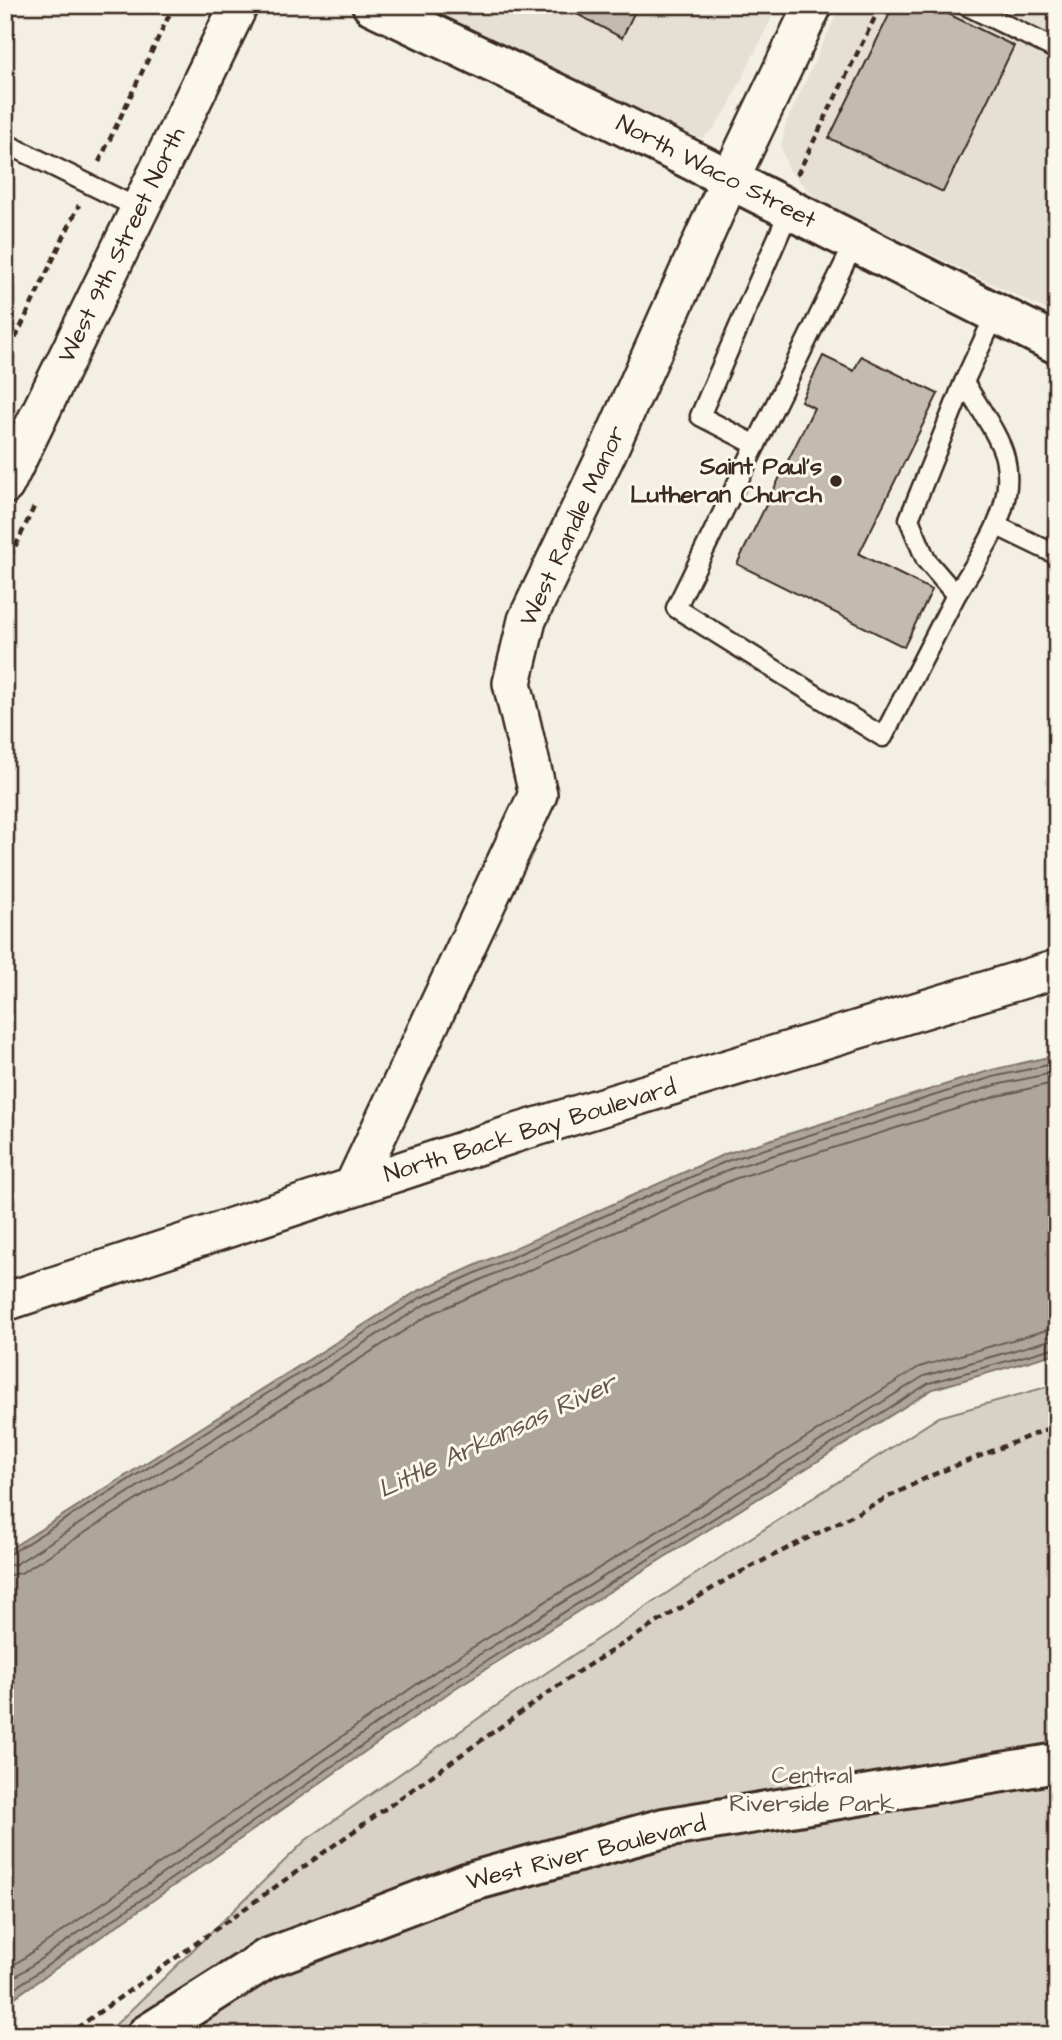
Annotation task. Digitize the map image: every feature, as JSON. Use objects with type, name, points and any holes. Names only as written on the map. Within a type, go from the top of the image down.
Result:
[{"type":"street","name":"West 9th Street North","points":[[5,485],[14,447],[140,209],[239,5]]},
{"type":"street","name":"North Waco Street","points":[[372,5],[730,179],[792,196],[855,242],[1057,344]]},
{"type":"street","points":[[730,179],[813,5]]},
{"type":"street","name":"West Randle Manor","points":[[353,1187],[538,794],[512,683],[527,620],[608,451],[730,179]]},
{"type":"street","name":"North Back Bay Boulevard","points":[[5,1302],[513,1134],[1057,968]]},
{"type":"street","name":"West River Boulevard","points":[[146,2035],[266,1959],[466,1883],[664,1828],[1057,1763]]},
{"type":"lane","points":[[965,5],[1057,50]]},
{"type":"lane","points":[[5,143],[140,209]]},
{"type":"lane","points":[[757,444],[700,416],[792,196]]},
{"type":"lane","points":[[855,242],[676,608],[883,737],[956,596],[997,526],[1008,492],[1005,456],[964,382]]},
{"type":"lane","points":[[956,596],[926,560],[909,519],[964,382],[996,313]]},
{"type":"lane","points":[[997,526],[1057,555]]},
{"type":"path","points":[[792,196],[881,5]]},
{"type":"path","points":[[67,2035],[579,1671],[729,1578],[930,1476],[1057,1425]]},
{"type":"shaded area","points":[[419,5],[778,5],[726,111],[703,138],[686,134]]},
{"type":"shaded area","points":[[841,5],[1057,5],[1057,18],[1048,36],[1057,41],[1057,315],[817,199],[788,169],[781,147],[786,123]]},
{"type":"green space","name":"Central Riverside Park","points":[[1057,1384],[1057,2035],[105,2035],[306,1840],[496,1706],[939,1417]]},
{"type":"water","name":"Little Arkansas River","points":[[1057,1055],[1057,1353],[933,1389],[457,1687],[5,2004],[5,1552],[416,1292],[725,1154],[992,1070]]},
{"type":"building","points":[[560,5],[638,5],[622,38]]},
{"type":"building","points":[[894,5],[930,5],[1014,46],[943,192],[829,138]]},
{"type":"building","name":"Saint Paul's Lutheran Church","points":[[823,356],[854,371],[861,356],[938,394],[859,554],[932,590],[904,647],[737,564],[814,408],[801,401]]},
{"type":"place","name":"Saint Paul's Lutheran Church","points":[[836,481]]}]
